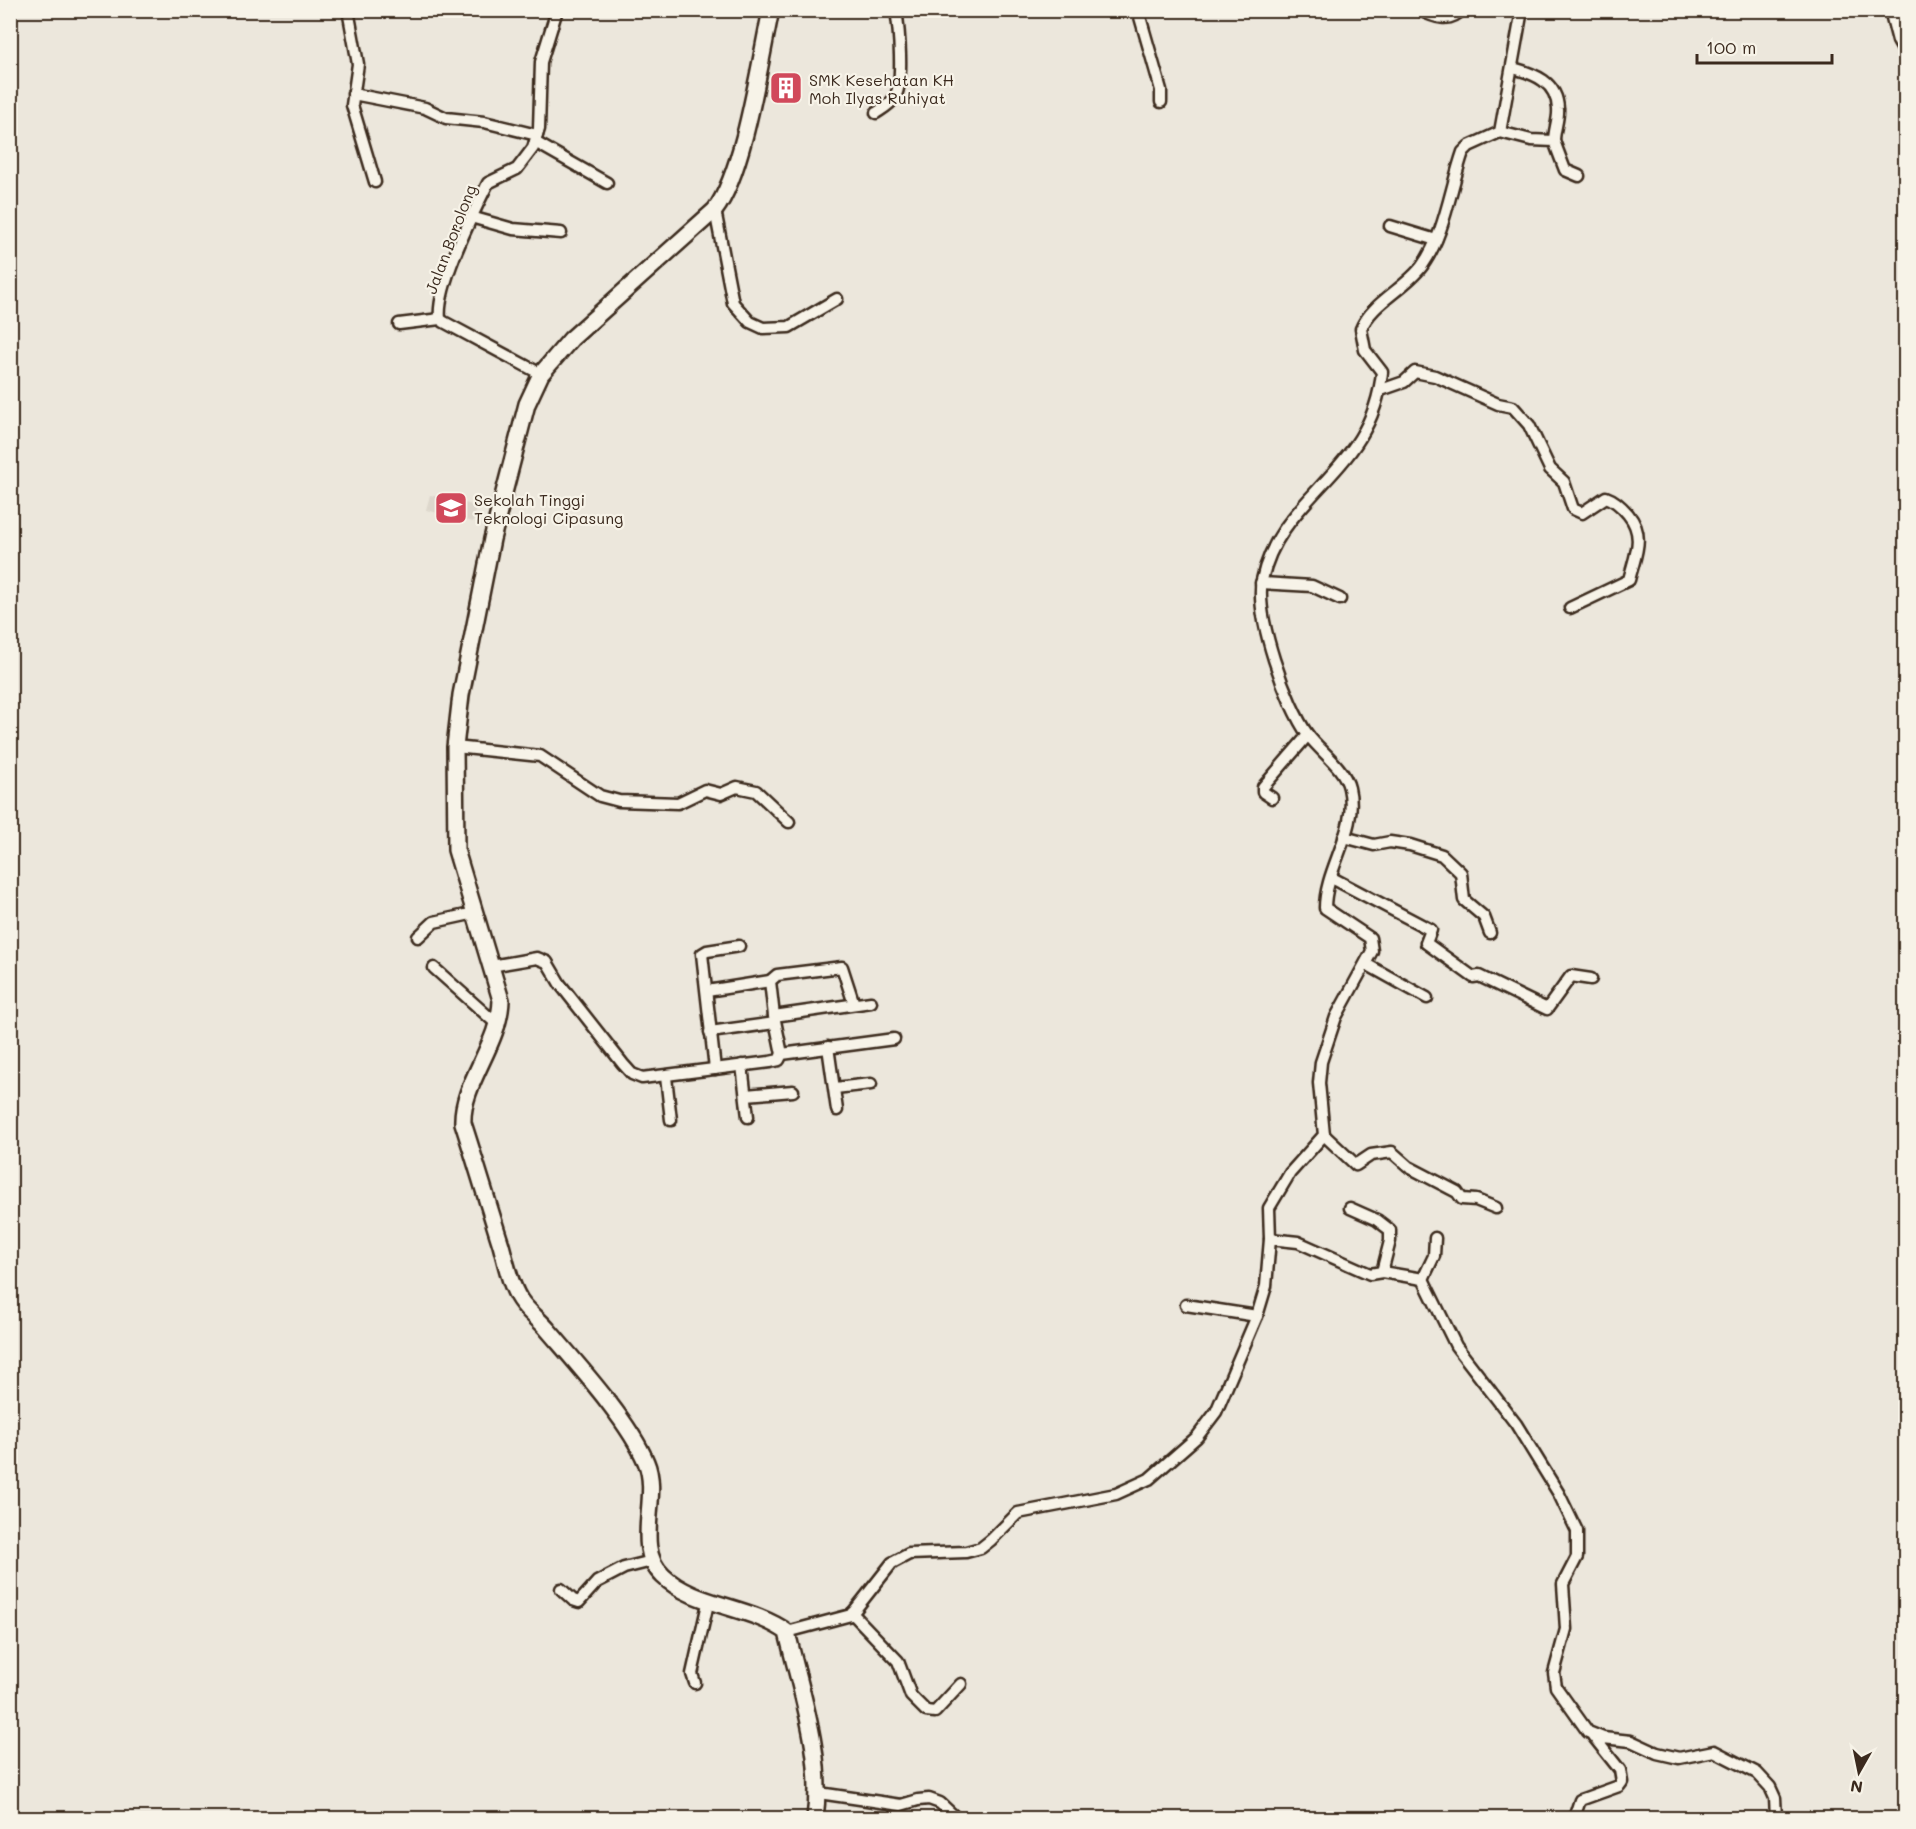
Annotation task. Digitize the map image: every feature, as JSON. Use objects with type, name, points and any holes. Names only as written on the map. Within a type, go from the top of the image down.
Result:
[{"type":"main road","points":[[771,10],[729,188],[716,210],[571,339],[541,374],[527,404],[492,539],[461,695],[455,747],[454,839],[501,1000],[499,1026],[464,1107],[463,1123],[516,1293],[620,1417],[647,1464],[651,1484],[649,1546],[652,1562],[663,1576],[679,1587],[708,1599],[770,1620],[787,1632],[818,1767],[819,1793],[815,1818]]},
{"type":"street","points":[[348,10],[358,64],[353,111],[375,182]]},
{"type":"street","name":"Jalan Borolong","points":[[541,374],[440,319],[444,287],[471,217],[488,183],[517,169],[526,159],[536,138],[541,62],[557,10]]},
{"type":"street","points":[[876,113],[896,97],[900,42],[896,10]]},
{"type":"street","points":[[1138,10],[1161,90],[1161,102]]},
{"type":"street","points":[[1420,10],[1443,18],[1451,17],[1461,10]]},
{"type":"street","points":[[1500,132],[1522,10]]},
{"type":"street","points":[[1890,10],[1898,41],[1905,55]]},
{"type":"street","points":[[1513,68],[1546,80],[1559,110],[1554,141],[1565,170],[1579,176]]},
{"type":"street","points":[[353,94],[425,108],[446,118],[484,122],[536,138],[607,183]]},
{"type":"street","points":[[1496,1208],[1476,1200],[1462,1199],[1458,1192],[1409,1167],[1392,1152],[1371,1155],[1356,1165],[1324,1135],[1319,1083],[1321,1062],[1336,1017],[1372,951],[1370,938],[1325,908],[1327,890],[1344,837],[1352,800],[1349,785],[1335,765],[1308,735],[1284,691],[1269,643],[1261,583],[1273,545],[1291,519],[1321,488],[1361,439],[1372,419],[1381,390],[1382,372],[1365,350],[1361,329],[1372,312],[1406,284],[1422,265],[1436,240],[1463,152],[1469,146],[1500,132],[1531,140],[1554,141]]},
{"type":"street","points":[[716,210],[733,303],[750,322],[763,328],[789,327],[837,299]]},
{"type":"street","points":[[471,217],[513,228],[561,233]]},
{"type":"street","points":[[1390,226],[1436,240]]},
{"type":"street","points":[[399,324],[440,319]]},
{"type":"street","points":[[1381,390],[1404,382],[1415,372],[1435,376],[1498,404],[1513,408],[1529,425],[1550,469],[1564,482],[1574,509],[1582,513],[1606,497],[1625,510],[1638,529],[1639,537],[1639,545],[1629,580],[1569,608]]},
{"type":"street","points":[[1261,583],[1312,586],[1340,599]]},
{"type":"street","points":[[1272,798],[1263,792],[1263,787],[1308,735]]},
{"type":"street","points":[[455,747],[540,756],[600,796],[619,801],[678,803],[705,790],[721,794],[734,788],[746,788],[761,794],[789,822]]},
{"type":"street","points":[[1344,837],[1374,845],[1390,842],[1410,845],[1442,855],[1461,873],[1464,900],[1484,917],[1490,933]]},
{"type":"street","points":[[1332,878],[1431,930],[1432,933],[1426,943],[1473,977],[1479,976],[1547,1009],[1571,976],[1591,979]]},
{"type":"street","points":[[418,938],[434,922],[476,913]]},
{"type":"street","points":[[715,1069],[702,954],[707,951],[739,946]]},
{"type":"street","points":[[491,966],[537,958],[547,962],[560,984],[632,1074],[642,1078],[666,1077],[779,1060],[782,1054],[774,1019],[770,981]]},
{"type":"street","points":[[1366,964],[1427,998]]},
{"type":"street","points":[[707,991],[770,981],[777,975],[840,966],[854,1004]]},
{"type":"street","points":[[434,968],[499,1026]]},
{"type":"street","points":[[710,1032],[871,1002]]},
{"type":"street","points":[[782,1054],[894,1039]]},
{"type":"street","points":[[828,1047],[837,1110]]},
{"type":"street","points":[[742,1065],[748,1117]]},
{"type":"street","points":[[666,1077],[671,1120]]},
{"type":"street","points":[[835,1088],[871,1084]]},
{"type":"street","points":[[746,1095],[793,1091]]},
{"type":"street","points":[[787,1632],[852,1613],[892,1563],[909,1554],[973,1550],[991,1540],[1018,1513],[1116,1494],[1149,1479],[1197,1437],[1216,1412],[1257,1316],[1266,1286],[1270,1239],[1269,1208],[1279,1189],[1324,1135]]},
{"type":"street","points":[[1350,1208],[1377,1220],[1390,1230],[1382,1272]]},
{"type":"street","points":[[1435,1238],[1434,1256],[1424,1278],[1456,1346],[1516,1424],[1559,1494],[1577,1531],[1577,1557],[1563,1584],[1566,1629],[1553,1679],[1556,1687],[1588,1732],[1602,1744],[1620,1770],[1623,1779],[1618,1786],[1580,1800],[1574,1818]]},
{"type":"street","points":[[1270,1239],[1298,1242],[1370,1274],[1382,1272],[1424,1278]]},
{"type":"street","points":[[1186,1305],[1257,1316]]},
{"type":"street","points":[[561,1589],[579,1602],[597,1582],[624,1568],[652,1562]]},
{"type":"street","points":[[695,1683],[692,1674],[708,1599]]},
{"type":"street","points":[[852,1613],[898,1661],[911,1696],[926,1711],[934,1713],[961,1684]]},
{"type":"street","points":[[1588,1732],[1603,1738],[1631,1742],[1657,1753],[1679,1758],[1710,1752],[1721,1753],[1765,1779],[1775,1798],[1776,1818]]},
{"type":"street","points":[[819,1793],[901,1805],[929,1799],[940,1803],[956,1818]]},
{"type":"shaded area","name":"Sekolah Tinggi Teknologi Cipasung","points":[[430,495],[477,506],[473,522],[426,510]]},
{"type":"place","name":"SMK Kesehatan KH Moh Ilyas Ruhiyat","points":[[786,88]]},
{"type":"place","name":"Sekolah Tinggi Teknologi Cipasung","points":[[451,508]]}]
